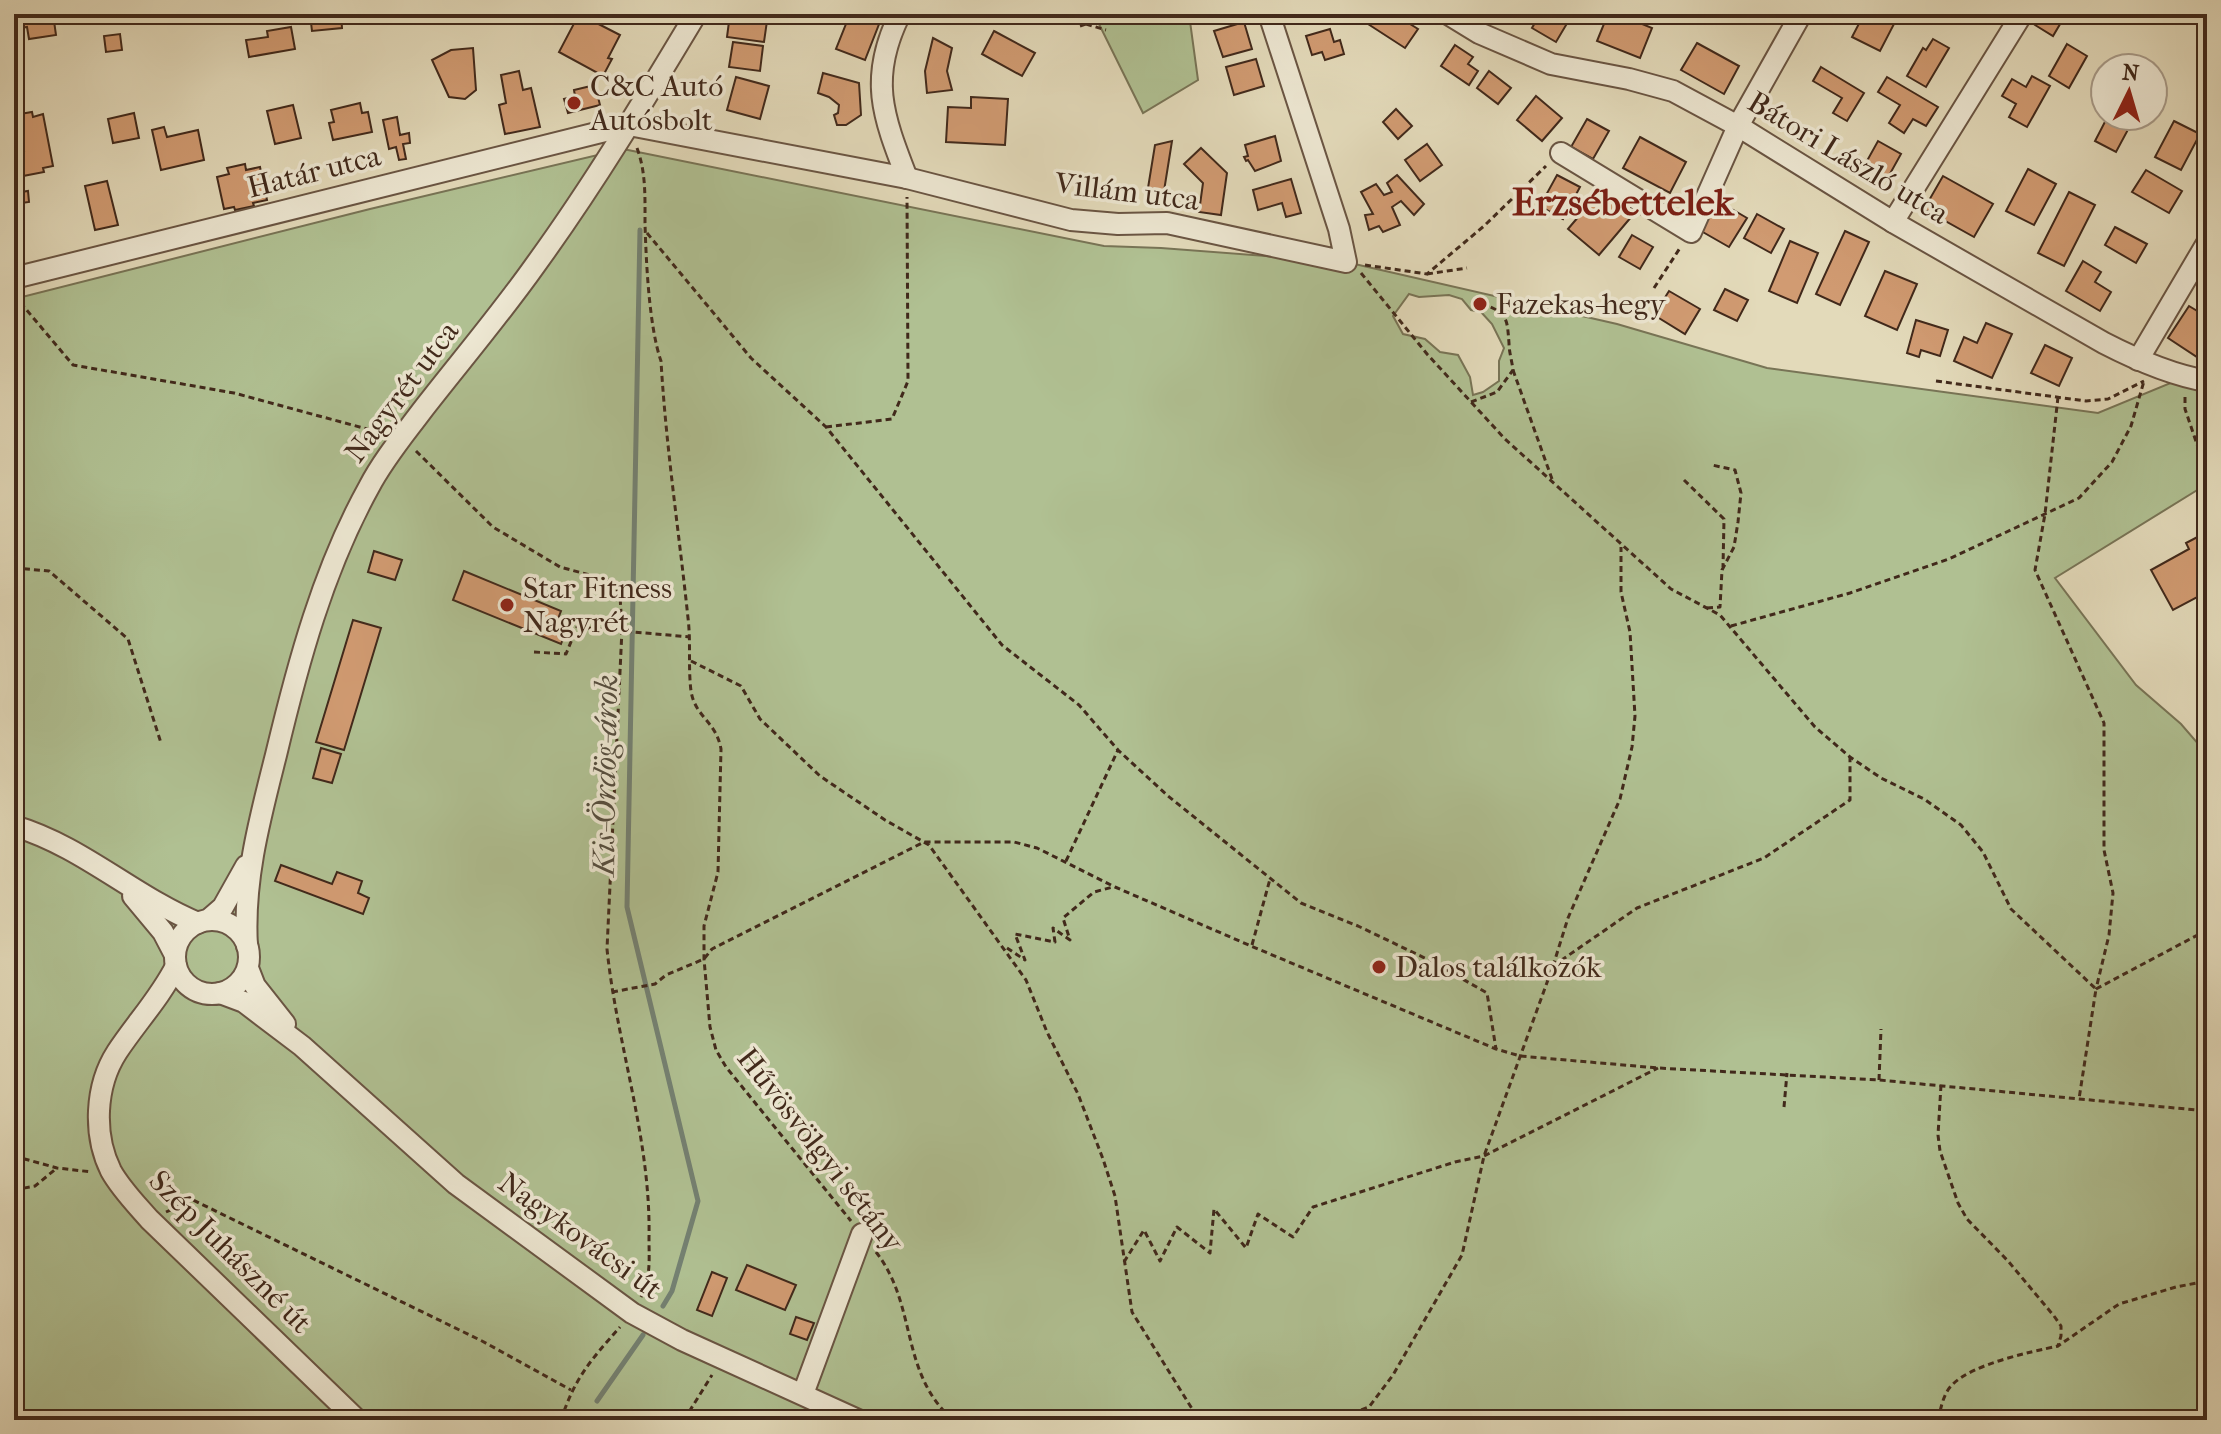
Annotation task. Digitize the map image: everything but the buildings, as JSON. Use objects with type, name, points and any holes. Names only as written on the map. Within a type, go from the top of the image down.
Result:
[{"type":"street","name":"Nagyrét utca","points":[[247,946],[245,919],[252,851],[286,714],[321,593],[348,526],[370,483],[401,438],[536,264],[629,125],[696,14]]},
{"type":"street","points":[[900,14],[889,34],[879,77],[885,122],[907,178]]},
{"type":"street","points":[[1269,14],[1339,229],[1346,262]]},
{"type":"street","name":"Bátori László utca","points":[[1448,14],[1479,33],[1541,60],[1673,91],[1738,126],[1893,222],[2138,360],[2185,377],[2207,381]]},
{"type":"street","points":[[1561,153],[1691,232],[1738,126],[1801,14]]},
{"type":"street","points":[[1893,222],[2022,14]]},
{"type":"street","name":"Villám utca","points":[[629,125],[907,178],[1071,220],[1118,224],[1167,223],[1346,262]]},
{"type":"street","name":"Határ utca","points":[[14,278],[629,125]]},
{"type":"street","points":[[2138,360],[2207,243]]},
{"type":"street","points":[[14,826],[62,844],[161,906],[203,922],[228,924],[238,931],[247,946],[248,968],[234,987],[220,993],[197,991],[182,979],[163,932],[119,881]]},
{"type":"street","name":"Nagyrét utca","points":[[203,922],[223,907],[252,851]]},
{"type":"street","points":[[175,961],[178,942],[185,932],[203,922]]},
{"type":"street","name":"Szép Juhászné út","points":[[175,961],[166,987],[115,1054],[102,1086],[99,1123],[111,1171],[149,1219],[357,1420]]},
{"type":"street","name":"Nagykovácsi út","points":[[248,968],[255,986],[302,1046]]},
{"type":"street","name":"Szép Juhászné út","points":[[141,1022],[180,997],[197,991]]},
{"type":"street","name":"Nagykovácsi út","points":[[220,993],[244,1002],[302,1046],[456,1184],[636,1306],[654,1326],[858,1420]]},
{"type":"street","points":[[803,1394],[862,1234]]},
{"type":"path","points":[[1081,14],[1086,24]]},
{"type":"path","points":[[1080,26],[1086,24],[1106,30]]},
{"type":"path","name":"Hűvösvölgyi sétány","points":[[629,125],[644,166],[654,336],[661,361],[690,637],[693,700],[719,736],[721,749],[718,872],[704,926],[710,1027],[716,1050],[726,1067],[862,1234],[895,1281],[921,1379],[932,1398],[953,1420]]},
{"type":"path","points":[[1427,274],[1536,176]]},
{"type":"path","points":[[826,427],[892,419],[908,381],[907,178]]},
{"type":"path","points":[[646,231],[751,358],[826,427],[1002,645],[1079,705],[1118,750],[1168,796],[1301,903],[1421,956],[1487,993],[1496,1049]]},
{"type":"path","points":[[1654,288],[1691,232]]},
{"type":"path","points":[[1346,262],[1427,274],[1467,268]]},
{"type":"path","points":[[1346,262],[1367,278],[1427,354],[1505,439],[1671,589],[1720,615],[1815,727],[1881,778],[1924,799],[1961,825],[1983,852],[2011,909],[2096,989]]},
{"type":"path","points":[[14,295],[73,365],[234,393],[401,438],[493,527],[560,567],[612,581],[620,596],[622,629],[607,949],[612,992],[631,1080],[647,1179],[648,1281],[636,1306],[584,1369],[571,1390],[561,1420]]},
{"type":"path","points":[[1483,304],[1496,309],[1510,327],[1508,341],[1513,370],[1553,480]]},
{"type":"path","points":[[1471,402],[1497,392],[1513,370]]},
{"type":"path","points":[[2185,377],[2185,409],[2202,459],[2202,479]]},
{"type":"path","points":[[1731,626],[1850,593],[1949,559],[2079,498],[2112,462],[2131,426],[2144,381],[2108,399],[2086,401],[1936,381]]},
{"type":"path","points":[[2058,397],[2045,514],[2035,570],[2104,723],[2104,850],[2113,893],[2109,935],[2096,989],[2079,1099]]},
{"type":"path","points":[[1712,465],[1735,470],[1741,493],[1734,547],[1722,570]]},
{"type":"path","points":[[1684,480],[1724,519],[1720,607],[1707,608]]},
{"type":"path","points":[[1333,1420],[1369,1407],[1393,1375],[1462,1255],[1484,1156],[1568,918],[1620,799],[1632,747],[1635,716],[1630,632],[1621,592],[1621,547]]},
{"type":"path","points":[[14,568],[49,571],[128,639],[161,743]]},
{"type":"path","points":[[534,652],[566,654],[577,627],[690,637]]},
{"type":"path","points":[[691,661],[741,686],[760,719],[820,776],[924,842],[937,855],[1026,980],[1047,1032],[1078,1094],[1115,1196],[1132,1312],[1199,1420]]},
{"type":"path","points":[[1066,861],[1118,750]]},
{"type":"path","points":[[1553,966],[1637,908],[1764,858],[1850,800],[1850,757]]},
{"type":"path","points":[[612,992],[655,984],[666,975],[704,959],[712,949],[924,842],[1014,842],[1037,848],[1115,887],[1251,946],[1496,1049],[1520,1056],[1658,1068],[1879,1080],[2207,1111]]},
{"type":"path","points":[[1251,946],[1270,879]]},
{"type":"path","points":[[1003,946],[1025,960],[1015,934],[1055,942],[1053,928],[1070,940],[1063,918],[1094,892],[1115,887]]},
{"type":"path","points":[[2096,989],[2207,930]]},
{"type":"path","points":[[1879,1080],[1881,1029]]},
{"type":"path","points":[[1124,1262],[1144,1230],[1160,1261],[1177,1227],[1210,1253],[1214,1209],[1246,1248],[1258,1214],[1293,1237],[1313,1207],[1455,1162],[1484,1156],[1658,1068]]},
{"type":"path","points":[[1784,1107],[1787,1073]]},
{"type":"path","points":[[1941,1085],[1940,1151],[1958,1203],[1967,1219],[2008,1261],[2061,1326],[2058,1346]]},
{"type":"path","points":[[14,1156],[57,1168],[111,1171]]},
{"type":"path","points":[[14,1190],[35,1186],[57,1168]]},
{"type":"path","points":[[149,1219],[193,1200],[482,1341],[571,1390]]},
{"type":"path","points":[[1938,1420],[1950,1387],[1959,1379],[2015,1354],[2058,1346],[2119,1304],[2207,1281]]},
{"type":"path","points":[[684,1420],[722,1358]]},
{"type":"green space","points":[[1094,14],[1189,14],[1198,80],[1143,113]]},
{"type":"green space","points":[[623,149],[1104,246],[1346,262],[1617,324],[1767,368],[2098,413],[2185,377],[2207,382],[2207,484],[2055,578],[2136,685],[2181,724],[2207,754],[2207,1420],[14,1420],[14,299]],"holes":[[[1409,294],[1419,297],[1449,295],[1462,299],[1471,310],[1481,312],[1492,324],[1504,348],[1499,361],[1499,381],[1473,395],[1470,377],[1458,355],[1440,352],[1425,339],[1403,334],[1393,316]]]},
{"type":"waterway","name":"Kis-Ördög-árok","points":[[640,230],[627,907],[698,1201],[672,1291],[663,1306]]},
{"type":"waterway","name":"Kis-Ördög-árok","points":[[597,1401],[643,1335]]},
{"type":"place","name":"C&C Autó Autósbolt","points":[[574,103]]},
{"type":"place","name":"Fazekas-hegy","points":[[1480,304]]},
{"type":"place","name":"Star Fitness Nagyrét","points":[[507,605]]},
{"type":"place","name":"Dalos találkozók","points":[[1379,967]]},
{"type":"district","name":"Erzsébettelek","points":[[1623,202]]}]
